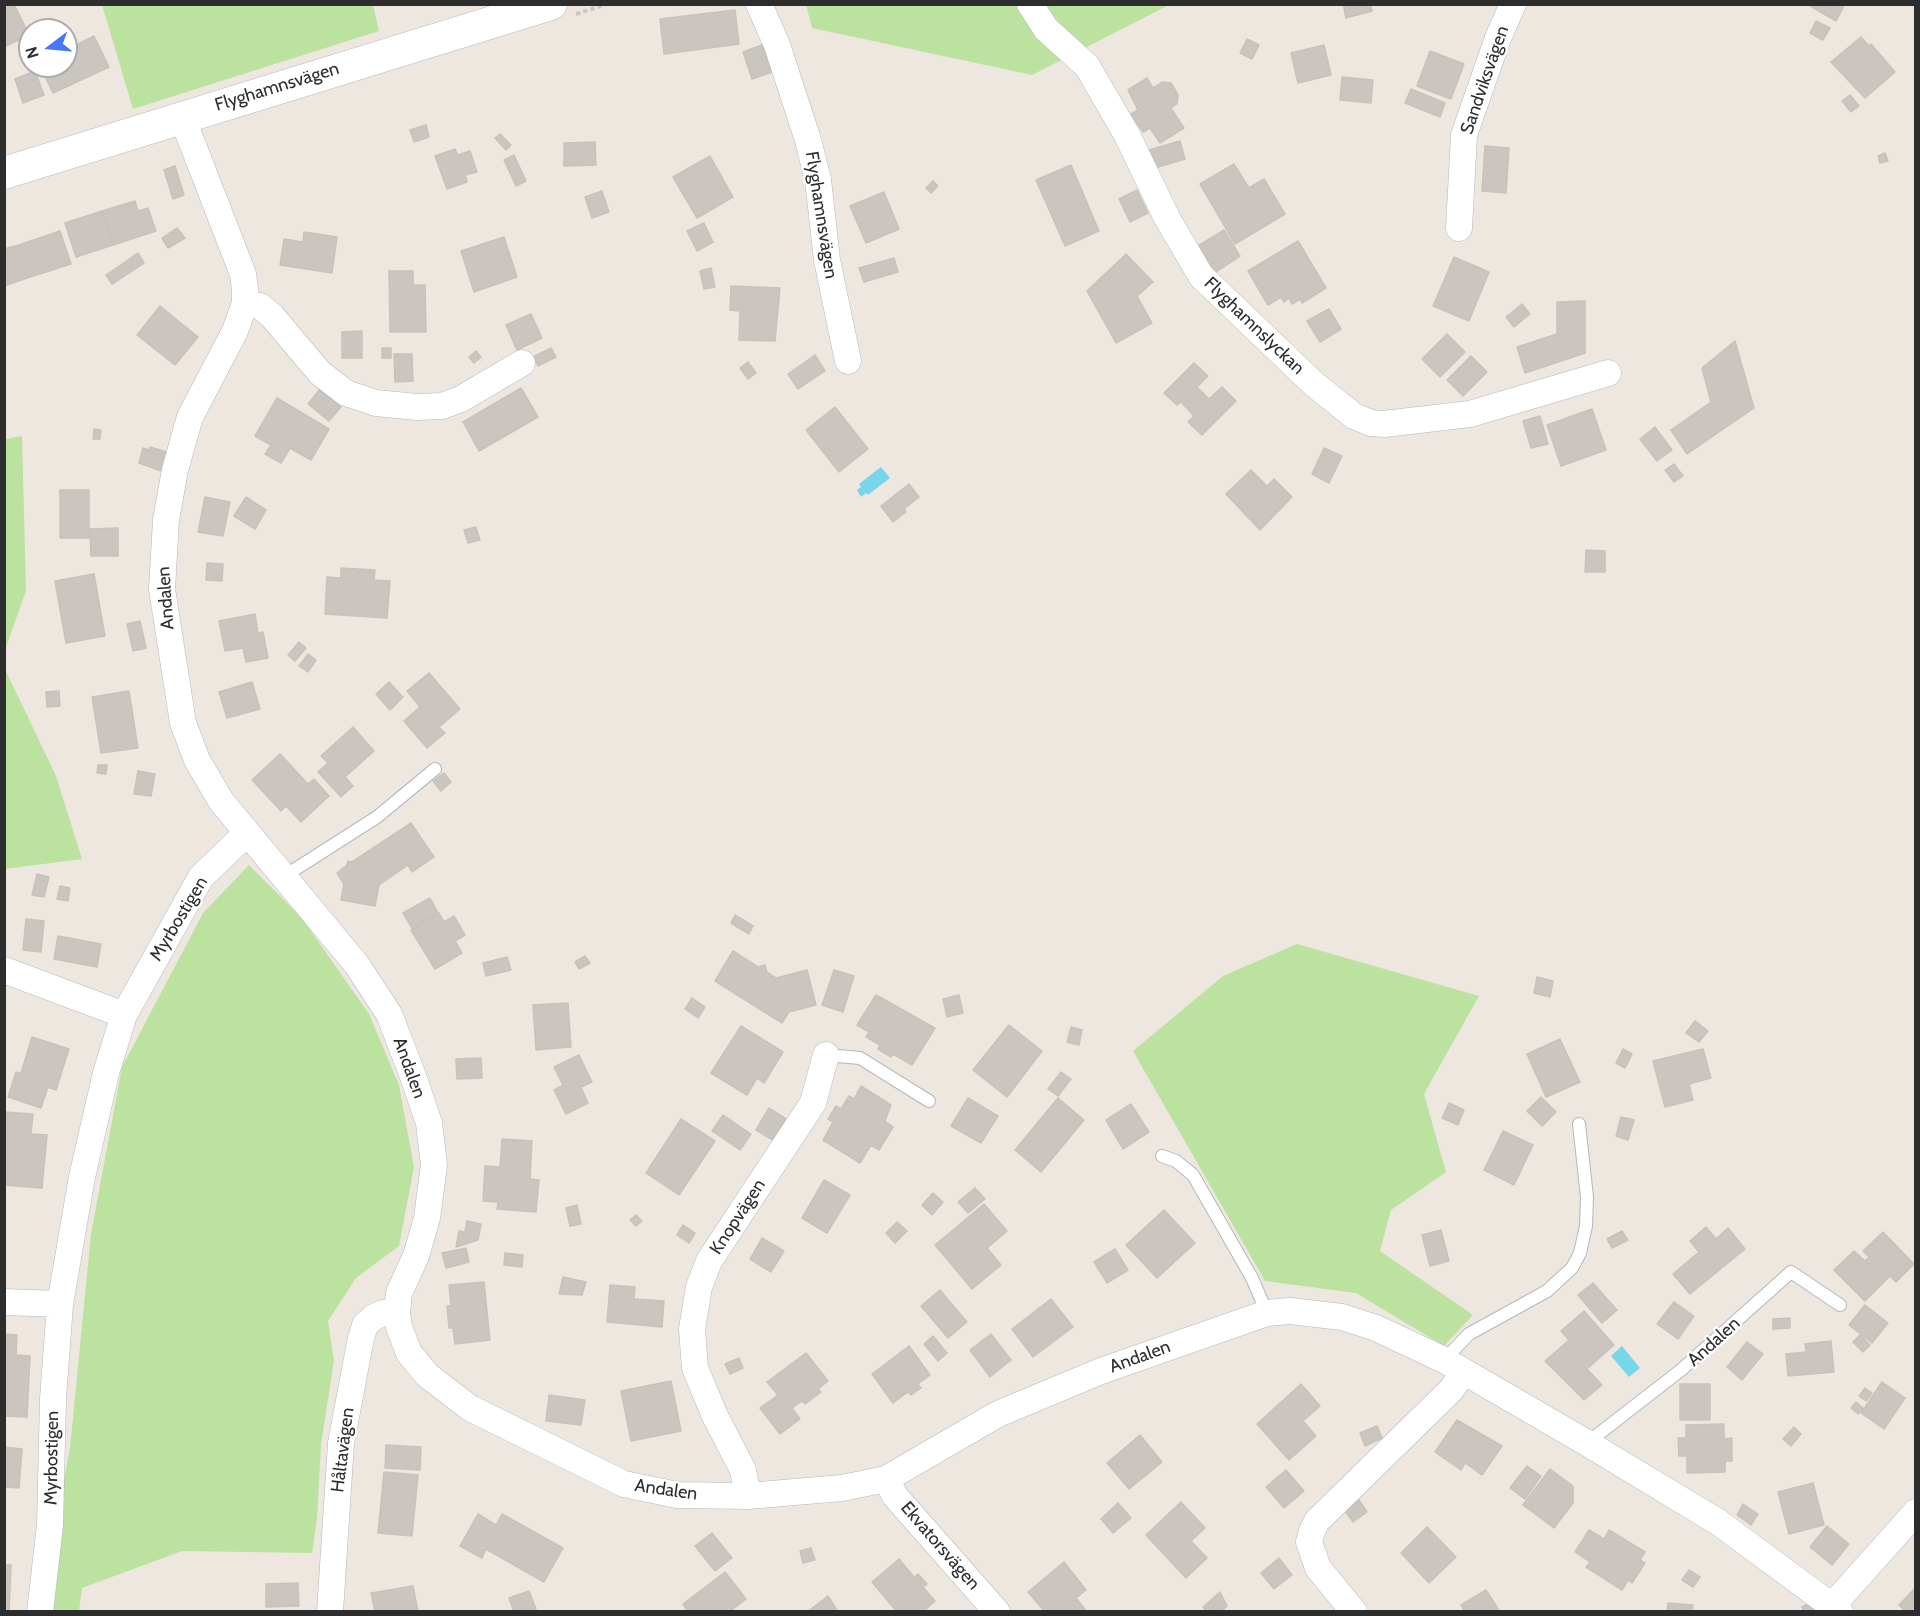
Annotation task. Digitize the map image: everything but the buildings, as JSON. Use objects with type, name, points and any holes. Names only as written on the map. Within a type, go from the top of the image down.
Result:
[{"type":"street","name":"Flyghamnsvägen","points":[[4,172],[551,4]]},
{"type":"street","name":"Flyghamnsvägen","points":[[759,4],[777,45],[818,180],[826,260],[848,361]]},
{"type":"street","name":"Flyghamnslyckan","points":[[1030,4],[1046,29],[1087,66],[1127,135],[1167,218],[1201,276],[1314,384],[1354,416],[1371,423],[1384,424],[1470,414],[1608,373]]},
{"type":"street","name":"Sandviksvägen","points":[[1459,228],[1464,135],[1490,57],[1513,4]]},
{"type":"street","name":"Andalen","points":[[182,117],[243,274],[245,303],[235,331],[190,417],[181,445],[166,520],[162,589],[171,660],[185,729],[203,771],[221,801],[246,834],[357,965],[389,1014],[429,1124],[434,1165],[427,1218],[416,1256],[399,1293],[397,1313],[399,1327],[409,1353],[427,1375],[470,1408],[624,1484],[677,1495],[748,1496],[842,1488],[886,1479],[998,1414],[1101,1371],[1267,1314],[1290,1311],[1342,1317],[1376,1328],[1454,1366],[1587,1443],[1718,1522],[1836,1609]]},
{"type":"street","points":[[245,303],[260,306],[272,316],[320,374],[346,393],[376,403],[417,407],[442,405],[461,399],[522,363]]},
{"type":"street","name":"Myrbostigen","points":[[40,1611],[50,1525],[53,1399],[60,1304],[84,1167],[106,1073],[124,1015],[201,877],[246,834]]},
{"type":"street","points":[[4,970],[124,1015]]},
{"type":"street","name":"Knopvägen","points":[[748,1496],[743,1470],[715,1416],[695,1368],[692,1329],[699,1287],[709,1261],[813,1104],[826,1055]]},
{"type":"street","points":[[4,1302],[60,1304]]},
{"type":"street","name":"Håltavägen","points":[[330,1611],[341,1443],[361,1338],[365,1325],[374,1317],[383,1313],[397,1313]]},
{"type":"street","points":[[1354,1611],[1318,1568],[1309,1542],[1312,1530],[1317,1521],[1451,1390],[1454,1366]]},
{"type":"street","name":"Ekvatorsvägen","points":[[886,1479],[895,1496],[997,1611]]},
{"type":"street","points":[[1836,1609],[1916,1512]]},
{"type":"lane","points":[[283,877],[377,817],[435,769]]},
{"type":"lane","name":"Knopvägen","points":[[826,1055],[860,1058],[929,1101]]},
{"type":"lane","points":[[1454,1366],[1468,1334],[1547,1291],[1572,1268],[1580,1253],[1586,1226],[1586,1188],[1579,1124]]},
{"type":"lane","points":[[1162,1156],[1176,1161],[1193,1175],[1251,1278],[1267,1314]]},
{"type":"lane","name":"Andalen","points":[[1587,1443],[1681,1370],[1791,1272],[1840,1305]]},
{"type":"green space","points":[[102,5],[373,5],[379,31],[133,109]]},
{"type":"green space","points":[[806,5],[1169,5],[1032,75],[812,28]]},
{"type":"green space","points":[[22,436],[26,591],[5,650],[5,439]]},
{"type":"green space","points":[[5,669],[56,776],[82,859],[5,869]]},
{"type":"green space","points":[[249,865],[301,917],[369,1014],[399,1085],[414,1167],[399,1246],[356,1278],[328,1321],[334,1361],[321,1444],[317,1519],[312,1553],[182,1551],[82,1588],[79,1611],[38,1612],[70,1448],[91,1234],[122,1067],[203,913]]},
{"type":"green space","points":[[1297,944],[1479,996],[1424,1094],[1446,1172],[1391,1210],[1380,1251],[1473,1315],[1444,1346],[1356,1293],[1265,1281],[1133,1051],[1223,976]]},
{"type":"water","points":[[881,467],[890,478],[868,495],[866,493],[861,497],[857,490],[861,487],[859,484]]},
{"type":"water","points":[[1622,1346],[1640,1368],[1629,1377],[1611,1356]]}]
